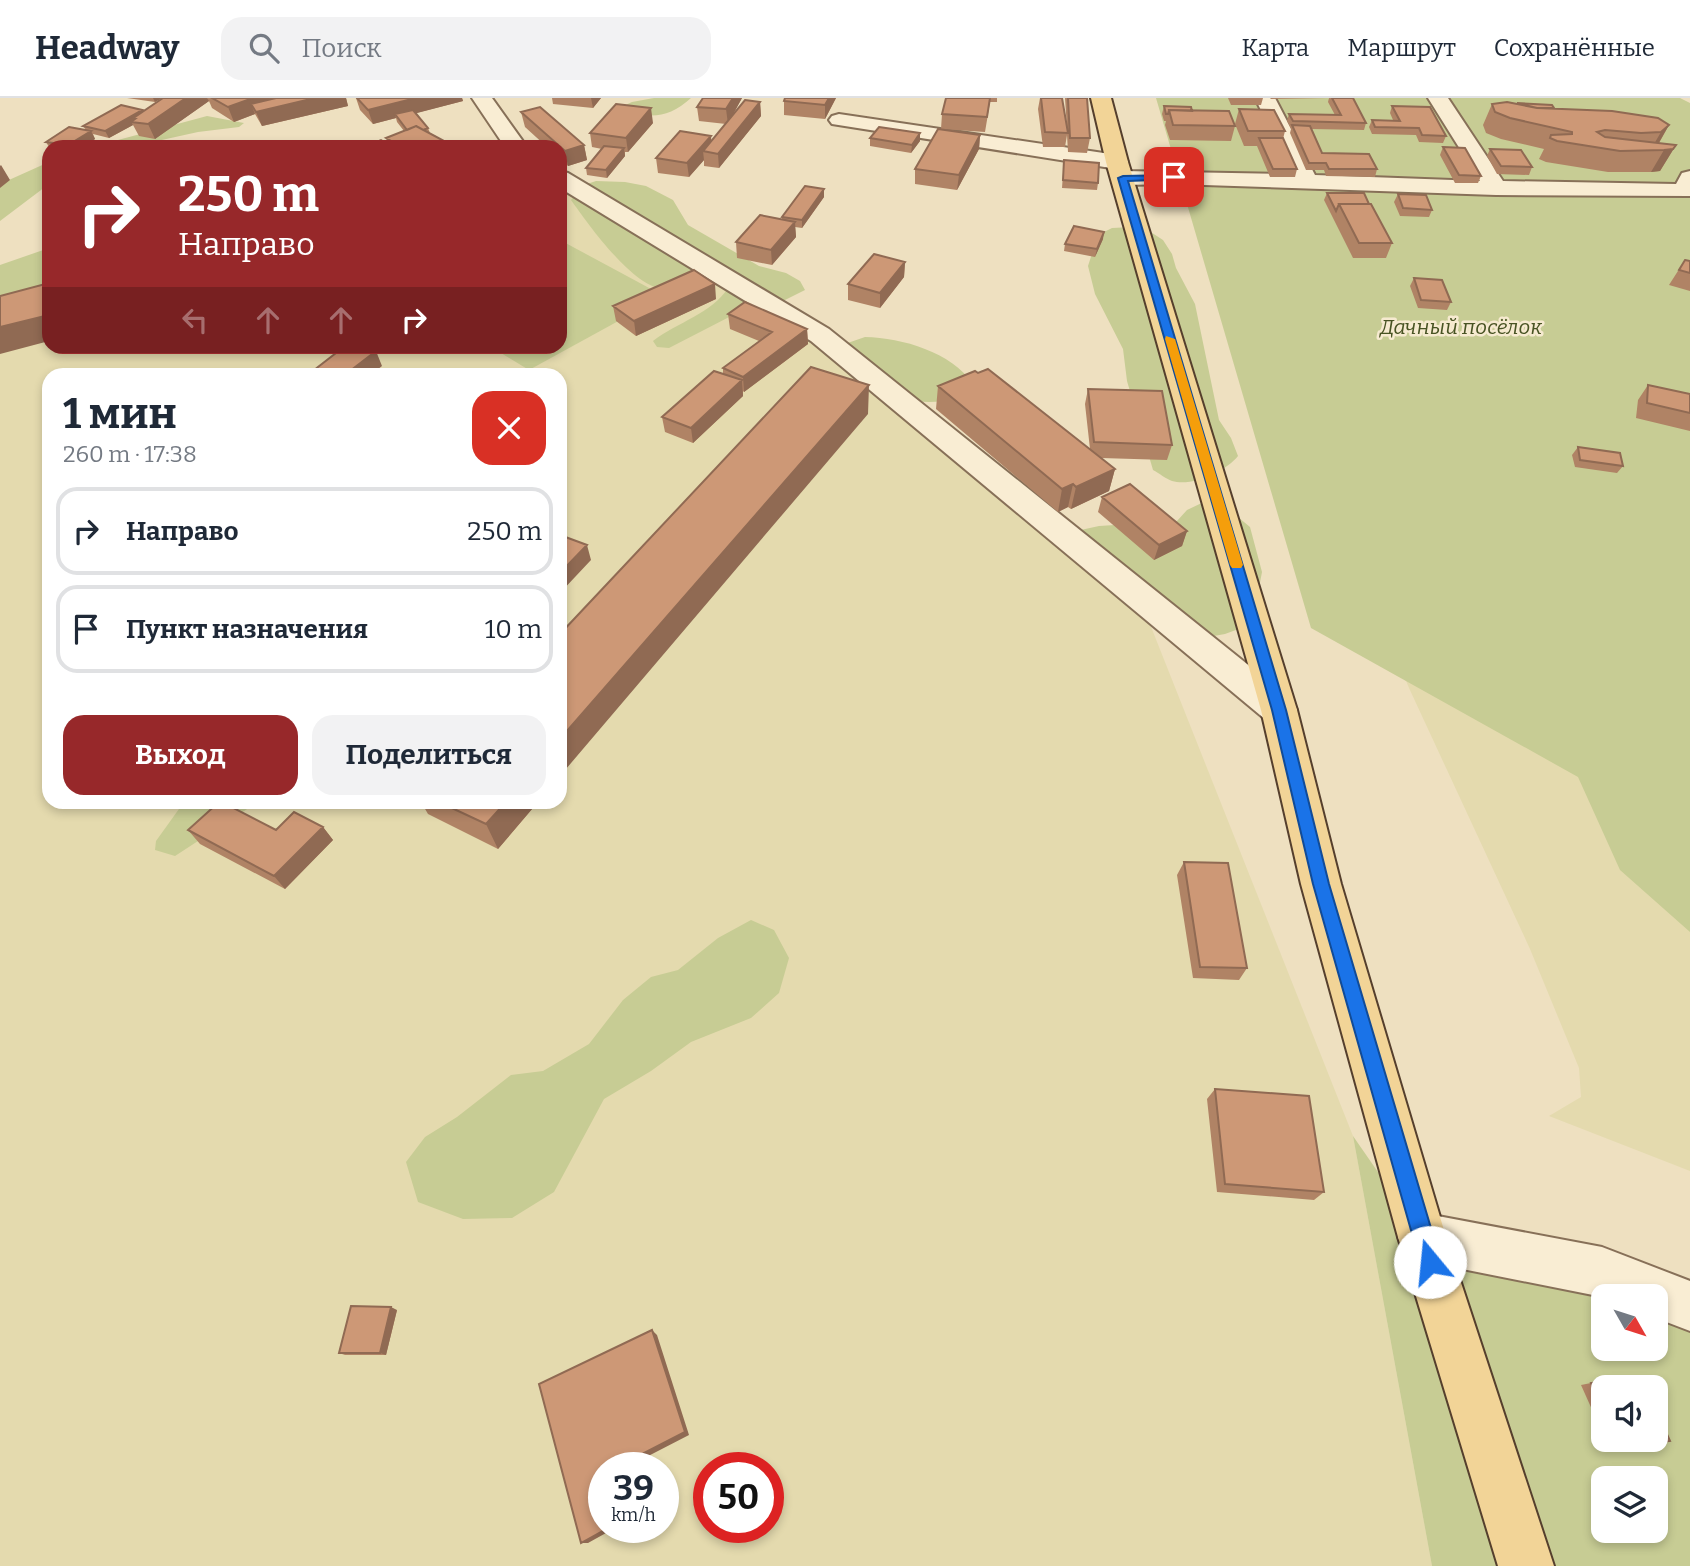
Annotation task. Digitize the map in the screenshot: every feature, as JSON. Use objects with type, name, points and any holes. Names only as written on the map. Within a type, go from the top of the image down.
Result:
[{"type":"main road","points":[[1101,98],[1279,710],[1321,884],[1422,1237],[1526,1566]]},
{"type":"street","points":[[482,98],[511,140]]},
{"type":"street","points":[[1265,98],[1307,182]]},
{"type":"street","points":[[1438,98],[1496,188]]},
{"type":"street","points":[[839,120],[1120,170],[1174,177],[1496,188],[1684,191],[1690,178]]},
{"type":"street","points":[[567,182],[820,335],[1279,710]]},
{"type":"street","points":[[1422,1237],[1601,1272],[1690,1306]]},
{"type":"shaded area","points":[[567,187],[959,431],[1140,599],[1353,1136],[1432,1566],[0,1566],[0,308],[42,297],[42,354],[567,354]]},
{"type":"shaded area","points":[[1366,583],[1690,810],[1690,1171],[1549,1116],[1581,1097],[1579,1068],[1530,949],[1409,688]]},
{"type":"green space","points":[[654,98],[691,98],[665,114],[639,114],[619,108],[632,102]]},
{"type":"green space","name":"Дачный посёлок","points":[[1156,98],[1680,98],[1690,103],[1690,932],[1620,870],[1578,777],[1311,628]]},
{"type":"green space","points":[[207,116],[244,123],[239,127],[162,140],[118,140]]},
{"type":"green space","points":[[42,165],[42,189],[0,221],[0,184]]},
{"type":"green space","points":[[596,181],[646,186],[673,200],[688,225],[759,266],[786,273],[800,281],[805,290],[781,302],[735,314],[669,348],[657,347],[653,341],[704,311],[729,287],[721,282],[706,280],[665,289],[653,286],[626,267],[571,200],[584,185]]},
{"type":"green space","points":[[1112,228],[1146,229],[1163,240],[1172,254],[1176,268],[1195,304],[1219,420],[1231,438],[1238,456],[1217,472],[1199,480],[1172,481],[1153,470],[1127,381],[1123,349],[1095,294],[1088,266],[1098,235]]},
{"type":"green space","points":[[567,244],[664,296],[567,349]]},
{"type":"green space","points":[[42,250],[42,305],[0,316],[0,265]]},
{"type":"green space","points":[[865,337],[895,340],[939,355],[964,373],[973,384],[955,397],[940,401],[923,402],[890,394],[858,377],[834,357],[839,346]]},
{"type":"green space","points":[[503,354],[558,354],[533,368],[526,368]]},
{"type":"green space","points":[[1208,500],[1221,503],[1250,527],[1262,572],[1252,624],[1225,634],[1197,639],[1067,533],[1099,526],[1177,521],[1187,510]]},
{"type":"green space","points":[[179,809],[247,809],[175,856],[155,850],[156,841]]},
{"type":"green space","points":[[751,920],[774,930],[789,958],[779,993],[751,1018],[691,1042],[651,1071],[604,1099],[554,1192],[512,1218],[463,1219],[418,1202],[406,1162],[425,1137],[457,1117],[511,1075],[543,1071],[589,1044],[623,1000],[651,977],[678,970],[718,938]]},
{"type":"green space","points":[[1353,1136],[1423,1237],[1602,1272],[1633,1284],[1591,1284],[1591,1362],[1668,1362],[1668,1298],[1690,1306],[1690,1566],[1432,1566]]},
{"type":"building","points":[[163,98],[186,98],[148,124],[131,122],[135,119],[132,119]]},
{"type":"building","points":[[212,98],[253,98],[228,107]]},
{"type":"building","points":[[276,98],[315,98],[256,112],[251,104]]},
{"type":"building","points":[[357,98],[416,98],[368,110]]},
{"type":"building","points":[[703,98],[733,98],[726,109],[697,107]]},
{"type":"building","points":[[785,98],[829,98],[825,105],[784,101]]},
{"type":"building","points":[[946,98],[990,98],[987,117],[942,114]]},
{"type":"building","points":[[1041,98],[1062,98],[1068,133],[1045,132]]},
{"type":"building","points":[[1068,98],[1087,98],[1090,138],[1070,138]]},
{"type":"building","points":[[1332,98],[1353,98],[1366,123],[1293,121],[1289,114],[1341,115]]},
{"type":"building","points":[[745,100],[760,102],[718,154],[703,151]]},
{"type":"building","points":[[1507,102],[1537,108],[1612,111],[1658,118],[1669,125],[1661,132],[1597,132],[1605,137],[1676,145],[1673,149],[1664,150],[1620,151],[1557,141],[1550,138],[1551,135],[1572,132],[1495,112],[1492,104]]},
{"type":"building","points":[[1517,103],[1552,105],[1554,108],[1537,108]]},
{"type":"building","points":[[616,104],[651,108],[626,138],[590,133]]},
{"type":"building","points":[[121,105],[142,110],[105,131],[83,126]]},
{"type":"building","points":[[1164,106],[1191,107],[1192,111],[1169,110],[1166,114]]},
{"type":"building","points":[[1392,106],[1430,107],[1446,136],[1422,135],[1419,128],[1375,127],[1372,120],[1400,121]]},
{"type":"building","points":[[540,107],[584,145],[567,150],[567,140],[553,140],[521,112]]},
{"type":"building","points":[[1239,109],[1274,110],[1285,131],[1248,131]]},
{"type":"building","points":[[413,110],[428,128],[423,130],[416,126],[407,130],[395,114]]},
{"type":"building","points":[[1169,110],[1229,111],[1235,126],[1173,125]]},
{"type":"building","points":[[1292,125],[1310,126],[1322,153],[1369,154],[1377,169],[1329,169],[1326,163],[1309,163]]},
{"type":"building","points":[[416,126],[442,140],[390,140],[386,138]]},
{"type":"building","points":[[69,127],[91,131],[76,140],[49,140]]},
{"type":"building","points":[[879,127],[920,133],[912,145],[870,138]]},
{"type":"building","points":[[938,129],[980,135],[959,175],[915,169]]},
{"type":"building","points":[[680,131],[711,136],[687,163],[656,158]]},
{"type":"building","points":[[1259,138],[1283,138],[1297,169],[1273,169]]},
{"type":"building","points":[[604,146],[624,148],[606,170],[586,168]]},
{"type":"building","points":[[1443,147],[1465,148],[1481,176],[1459,175]]},
{"type":"building","points":[[1490,149],[1521,150],[1532,167],[1501,166]]},
{"type":"building","points":[[1064,160],[1099,163],[1098,183],[1063,180]]},
{"type":"building","points":[[805,186],[824,189],[802,220],[782,217]]},
{"type":"building","points":[[1327,193],[1364,193],[1369,204],[1339,204],[1336,211]]},
{"type":"building","points":[[1398,194],[1426,195],[1432,210],[1403,208]]},
{"type":"building","points":[[1339,204],[1371,204],[1392,243],[1359,243]]},
{"type":"building","points":[[760,215],[795,222],[771,250],[736,242]]},
{"type":"building","points":[[1074,226],[1104,232],[1097,249],[1065,244]]},
{"type":"building","points":[[874,254],[905,262],[880,293],[848,284]]},
{"type":"building","points":[[1685,260],[1690,261],[1690,273],[1679,270]]},
{"type":"building","points":[[694,270],[715,284],[634,321],[613,306]]},
{"type":"building","points":[[1414,278],[1442,280],[1451,302],[1421,300]]},
{"type":"building","points":[[42,285],[42,317],[0,327],[0,296]]},
{"type":"building","points":[[745,302],[807,329],[743,377],[723,368],[772,332],[728,314]]},
{"type":"building","points":[[335,354],[372,354],[354,368],[317,368]]},
{"type":"building","points":[[811,367],[869,385],[567,731],[567,627]]},
{"type":"building","points":[[988,369],[1115,469],[1076,487],[1073,484],[1062,489],[938,386],[975,371],[978,373]]},
{"type":"building","points":[[714,371],[742,380],[691,428],[662,417]]},
{"type":"building","points":[[1648,385],[1690,394],[1690,413],[1647,403]]},
{"type":"building","points":[[1088,389],[1162,391],[1172,445],[1094,442]]},
{"type":"building","points":[[1578,447],[1620,453],[1623,466],[1580,460]]},
{"type":"building","points":[[1130,484],[1187,531],[1159,545],[1102,497]]},
{"type":"building","points":[[567,538],[587,545],[567,566]]},
{"type":"building","points":[[211,809],[236,809],[276,830],[294,812],[323,827],[274,876],[188,830]]},
{"type":"building","points":[[454,809],[500,809],[486,824]]},
{"type":"building","points":[[1184,862],[1228,863],[1247,968],[1200,967]]},
{"type":"building","points":[[1215,1089],[1309,1096],[1324,1192],[1225,1184]]},
{"type":"building","points":[[351,1306],[391,1307],[380,1353],[339,1353]]},
{"type":"building","points":[[652,1330],[685,1432],[646,1452],[588,1452],[588,1539],[581,1543],[539,1384]]},
{"type":"slow traffic","points":[[1170,339],[1236,565]]},
{"type":"route","points":[[1174,177],[1123,178],[1279,710],[1321,884],[1430,1262]]}]
